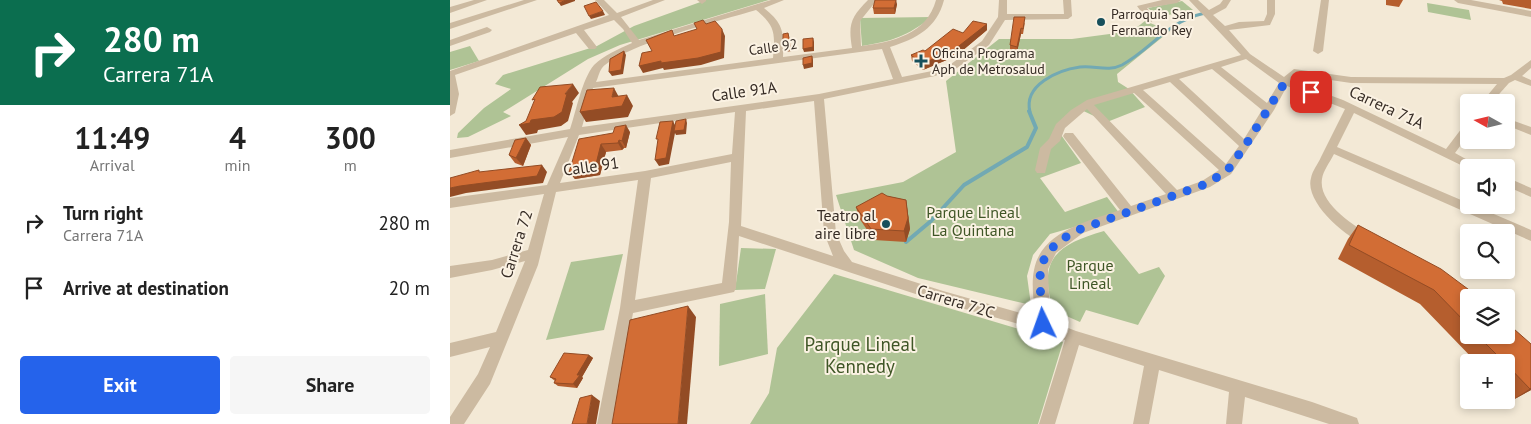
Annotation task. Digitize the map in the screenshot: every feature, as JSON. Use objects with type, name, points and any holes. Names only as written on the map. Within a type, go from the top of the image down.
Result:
[{"type":"street","points":[[450,10],[483,0]]},
{"type":"street","points":[[450,26],[533,0]]},
{"type":"street","points":[[599,0],[616,16],[634,40],[780,0]]},
{"type":"street","points":[[857,49],[855,22],[861,10],[873,0]]},
{"type":"street","name":"Calle 92","points":[[589,86],[885,46],[925,28],[936,16],[940,0]]},
{"type":"street","name":"Calle 91A","points":[[452,157],[533,138],[819,97],[935,73],[959,62],[986,43],[1002,17],[1003,0]]},
{"type":"street","points":[[1002,17],[1065,17],[1068,16],[1067,0]]},
{"type":"street","points":[[1151,19],[1141,6],[1177,0]]},
{"type":"street","name":"Carrera 71A","points":[[1193,0],[1223,29],[1246,56],[1285,82],[1351,108],[1460,160]]},
{"type":"street","points":[[1208,14],[1223,6],[1227,0]]},
{"type":"street","points":[[1223,29],[1239,25],[1267,23],[1271,14],[1271,0]]},
{"type":"street","points":[[1318,51],[1325,0]]},
{"type":"street","points":[[1458,0],[1531,14]]},
{"type":"street","points":[[451,107],[454,86],[450,74],[656,1]]},
{"type":"street","points":[[758,7],[776,22],[779,32],[778,60]]},
{"type":"street","points":[[578,29],[592,46]]},
{"type":"street","points":[[450,43],[487,30]]},
{"type":"street","name":"Carrera 72","points":[[455,424],[484,379],[535,253],[550,189],[575,132],[589,86],[597,68],[634,40]]},
{"type":"street","points":[[885,46],[900,81]]},
{"type":"street","points":[[1041,170],[1046,148],[1054,140],[1060,126],[1087,104],[1246,56]]},
{"type":"street","points":[[1495,94],[1510,79],[1531,63]]},
{"type":"street","points":[[1214,66],[1269,110]]},
{"type":"street","points":[[1043,324],[1040,270],[1045,255],[1058,240],[1078,230],[1206,184],[1227,171],[1269,110],[1285,82],[1294,72],[1351,80],[1510,79],[1531,83]]},
{"type":"street","points":[[1173,79],[1245,146]]},
{"type":"street","points":[[1135,88],[1227,171]]},
{"type":"street","points":[[819,97],[830,233],[838,252],[848,266]]},
{"type":"street","points":[[1087,104],[1175,196]]},
{"type":"street","points":[[627,308],[729,288],[742,108]]},
{"type":"street","points":[[1351,108],[1316,179],[1316,188],[1319,197],[1350,230],[1378,246]]},
{"type":"street","points":[[1515,125],[1531,131]]},
{"type":"street","points":[[1069,136],[1129,213]]},
{"type":"street","points":[[1448,154],[1460,138]]},
{"type":"street","points":[[1332,148],[1531,236]]},
{"type":"street","name":"Calle 91","points":[[450,204],[645,175],[737,157]]},
{"type":"street","points":[[605,424],[627,308],[645,175]]},
{"type":"street","points":[[1515,185],[1531,193]]},
{"type":"street","name":"Carrera 72C","points":[[734,228],[1003,315],[1043,324],[1074,337],[1238,387],[1329,420],[1351,424]]},
{"type":"street","points":[[450,272],[492,265],[535,253]]},
{"type":"street","points":[[1048,424],[1074,337]]},
{"type":"street","points":[[450,350],[499,338]]},
{"type":"street","points":[[1142,424],[1153,361]]},
{"type":"street","points":[[1234,424],[1238,387]]},
{"type":"green space","points":[[706,0],[769,0],[620,45],[588,59],[503,112],[511,116],[468,137],[457,138],[458,133],[484,108],[511,89],[495,84],[503,75],[597,46],[634,26]]},
{"type":"green space","points":[[1182,1],[1193,10],[1158,17],[1148,8]]},
{"type":"green space","points":[[1427,3],[1469,10],[1471,20],[1428,12]]},
{"type":"green space","points":[[932,17],[899,37],[862,46],[860,18]]},
{"type":"green space","name":"Parque Lineal La Quintana","points":[[1145,21],[1170,31],[1117,74],[1118,82],[1129,89],[1145,107],[1107,122],[1077,108],[1059,132],[1081,163],[1040,178],[1065,212],[1107,197],[1120,214],[1050,234],[1033,255],[1027,276],[1031,305],[918,278],[854,250],[836,195],[903,182],[956,152],[946,81],[999,39],[1072,39],[1132,31]]},
{"type":"green space","points":[[470,46],[479,61],[450,70],[450,52]]},
{"type":"green space","name":"Parque Lineal","points":[[1104,231],[1139,274],[1159,267],[1165,276],[1138,325],[1086,310],[1080,322],[1053,310],[1048,278],[1050,266],[1055,257],[1074,242]]},
{"type":"green space","points":[[741,248],[776,249],[765,289],[735,290]]},
{"type":"green space","points":[[623,254],[604,330],[546,340],[571,262]]},
{"type":"green space","name":"Parque Lineal Kennedy","points":[[834,274],[1063,342],[1038,424],[750,424],[769,393],[777,348]]},
{"type":"green space","points":[[765,294],[768,354],[719,366],[720,304]]},
{"type":"building","points":[[875,0],[896,0],[894,8],[873,8]]},
{"type":"building","points":[[596,2],[603,11],[589,16],[584,6]]},
{"type":"building","points":[[1014,17],[1025,17],[1017,47],[1010,45]]},
{"type":"building","points":[[703,20],[706,24],[715,21],[722,29],[721,52],[698,58],[661,63],[661,61],[639,66],[642,53],[652,51],[646,40],[672,30],[674,36],[697,29],[694,23]]},
{"type":"building","points":[[973,21],[987,24],[955,49],[922,64],[911,55],[923,50],[925,51],[953,29],[963,33]]},
{"type":"building","points":[[788,33],[790,43],[783,44],[783,34]]},
{"type":"building","points":[[813,38],[813,47],[803,49],[803,39]]},
{"type":"building","points":[[624,51],[621,70],[609,72],[610,59]]},
{"type":"building","points":[[812,56],[812,63],[803,65],[803,58]]},
{"type":"building","points":[[573,84],[565,94],[567,94],[562,112],[554,117],[531,120],[530,123],[519,125],[526,121],[535,99],[532,100],[540,87]]},
{"type":"building","points":[[614,88],[612,97],[627,95],[622,106],[580,112],[587,90]]},
{"type":"building","points":[[686,119],[684,130],[674,131],[676,121]]},
{"type":"building","points":[[673,121],[666,158],[655,160],[658,139],[656,139],[660,122]]},
{"type":"building","points":[[626,125],[622,141],[601,144],[595,168],[569,172],[579,139],[613,133],[615,127]]},
{"type":"building","points":[[526,138],[516,158],[509,155],[515,140]]},
{"type":"building","points":[[542,165],[537,176],[450,188],[450,178],[479,170],[479,172]]},
{"type":"building","name":"Teatro al aire libre","points":[[882,193],[906,200],[908,218],[904,231],[871,229],[856,207]]},
{"type":"building","points":[[1358,225],[1441,269],[1468,289],[1460,289],[1460,317],[1434,290],[1349,245]]},
{"type":"building","points":[[688,306],[678,424],[612,424],[630,320]]},
{"type":"building","points":[[1515,330],[1531,344],[1530,389],[1515,373],[1515,354],[1496,354],[1486,344],[1515,344]]},
{"type":"building","points":[[564,353],[589,355],[577,375],[580,375],[573,384],[554,383],[556,379],[550,377]]},
{"type":"building","points":[[592,395],[587,424],[572,424],[580,398]]},
{"type":"waterway","points":[[1030,112],[1029,102],[1032,94],[1044,80],[1053,75],[1080,67],[1112,68],[1122,65],[1180,22],[1205,13]]},
{"type":"waterway","points":[[906,242],[931,221],[964,185],[1027,147],[1036,128],[1029,111]]},
{"type":"place","name":"Parroquia San Fernando Rey","points":[[1101,22]]},
{"type":"place","name":"Oficina Programa Aph de Metrosalud","points":[[921,61]]},
{"type":"place","name":"Teatro al aire libre","points":[[886,224]]},
{"type":"route","points":[[1043,324],[1040,270],[1045,255],[1058,240],[1078,230],[1206,184],[1227,171],[1269,110],[1285,82],[1311,92]]}]
